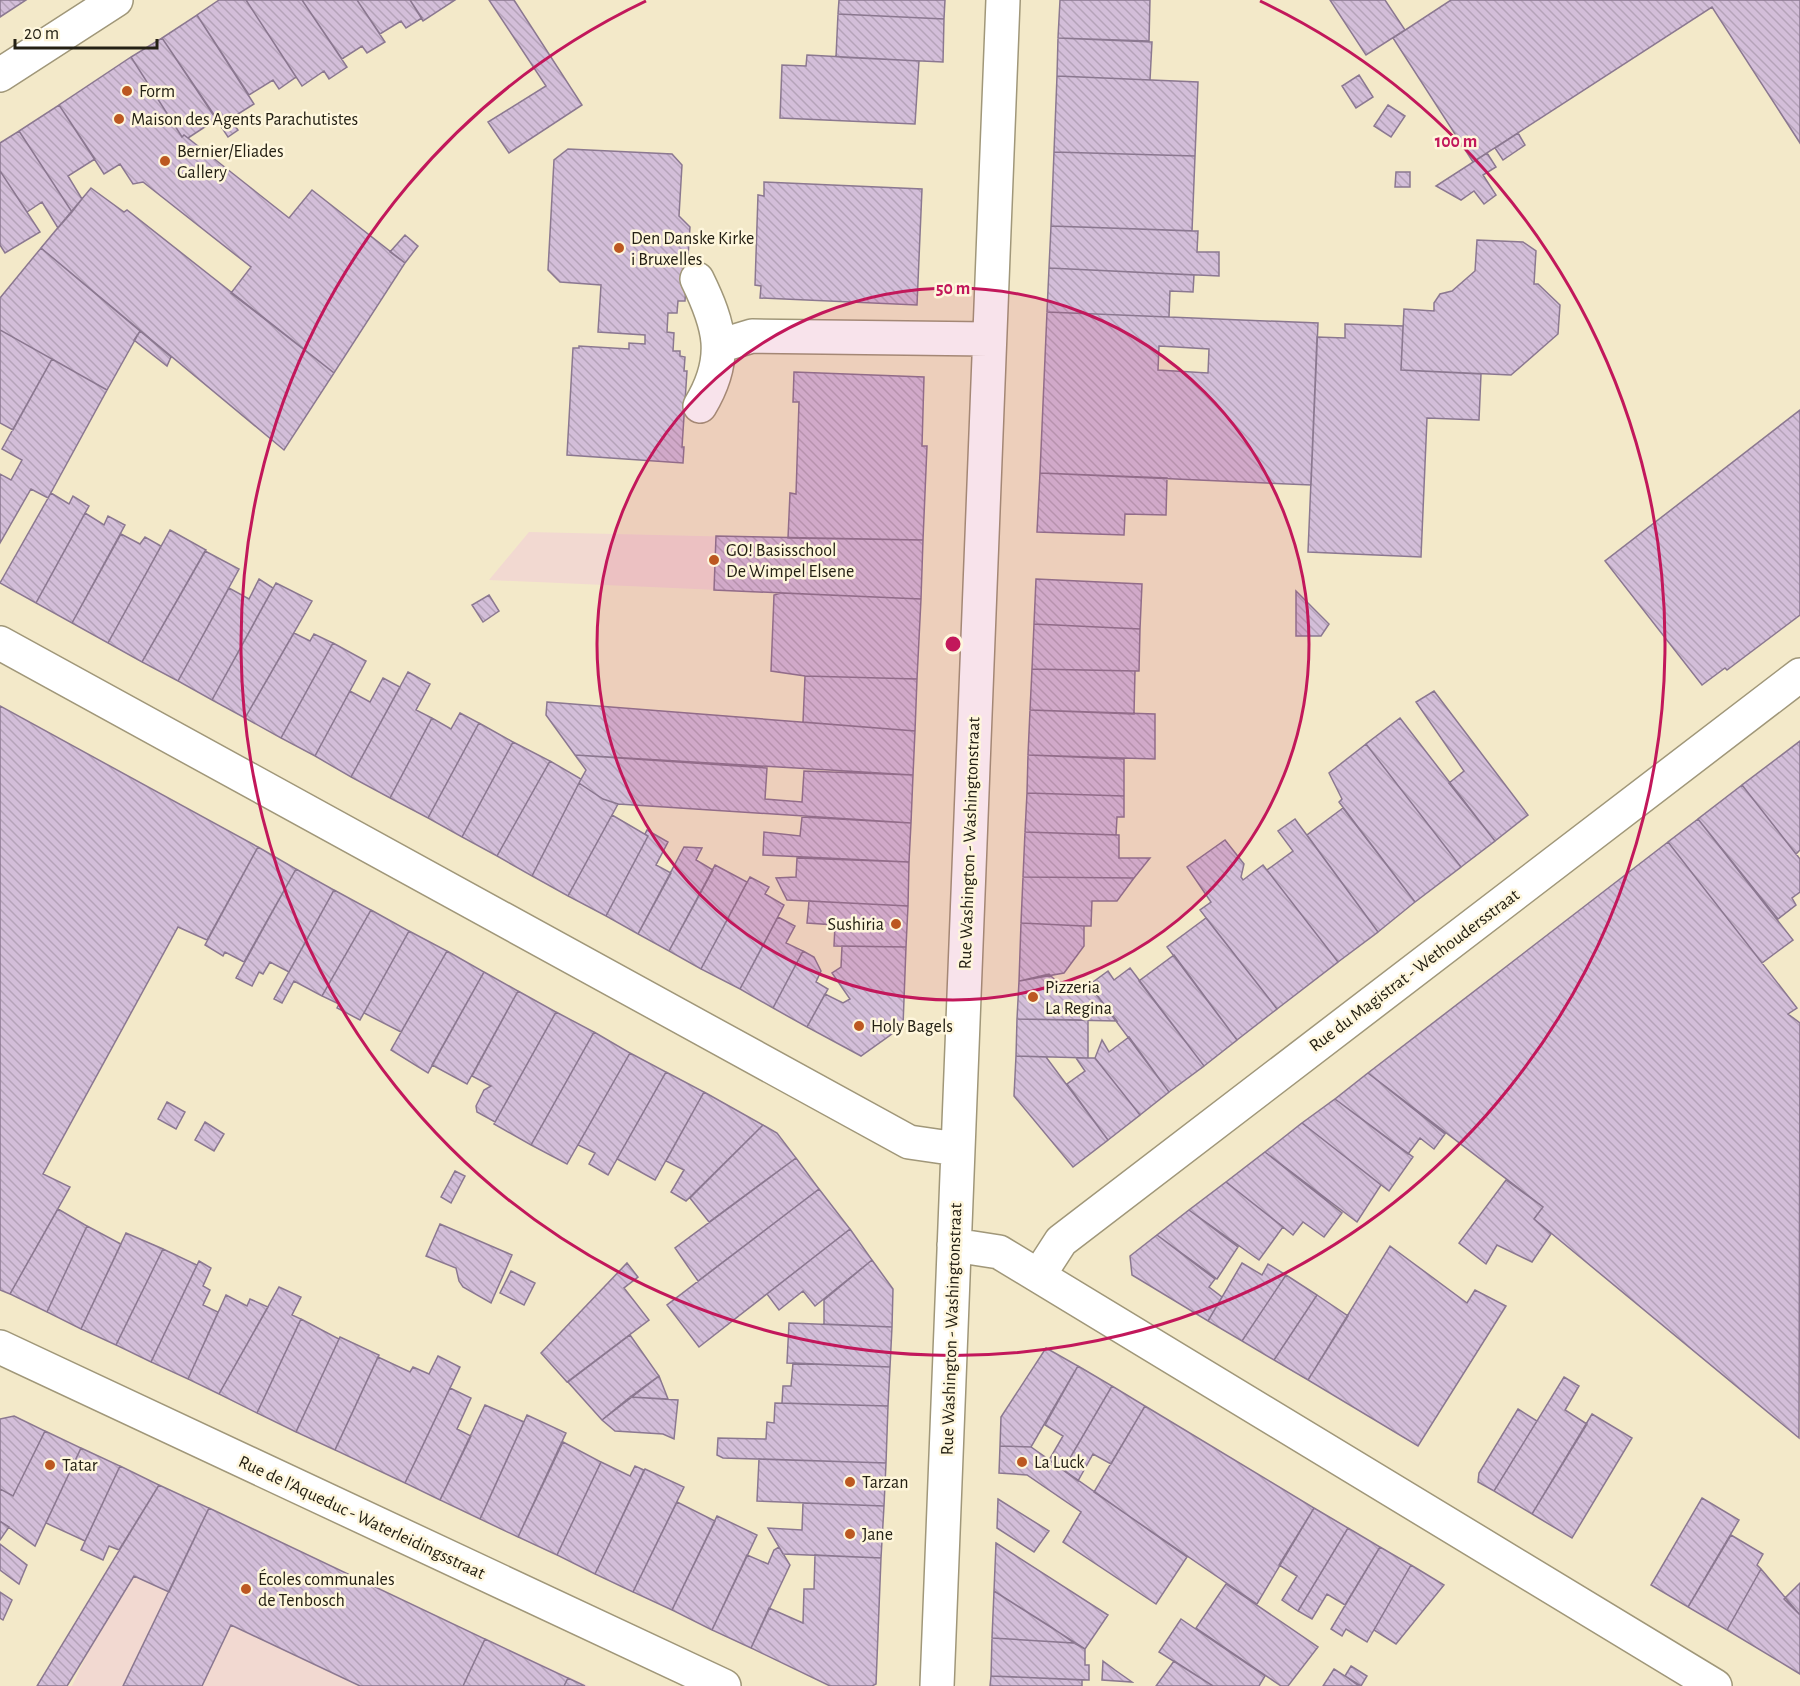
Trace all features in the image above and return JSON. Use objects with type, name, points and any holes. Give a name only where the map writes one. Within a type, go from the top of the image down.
[{"type":"street","points":[[0,75],[116,0]]},
{"type":"street","name":"Rue Washington - Washingtonstraat","points":[[937,1686],[1003,0]]},
{"type":"street","points":[[697,279],[718,329],[719,346],[712,386],[700,406]]},
{"type":"street","points":[[719,346],[752,336],[988,339]]},
{"type":"street","points":[[0,643],[909,1142],[957,1149]]},
{"type":"street","name":"Rue du Magistrat - Wethoudersstraat","points":[[1039,1275],[1061,1240],[1800,675]]},
{"type":"street","points":[[954,1245],[999,1252],[1039,1275],[1714,1686]]},
{"type":"street","name":"Rue de l'Aqueduc - Waterleidingsstraat","points":[[0,1347],[724,1686]]},
{"type":"shaded area","name":"GO! Basisschool De Wimpel Elsene","points":[[529,532],[788,538],[921,599],[489,580]]},
{"type":"shaded area","name":"Écoles communales de Tenbosch","points":[[163,1492],[589,1686],[72,1686]]},
{"type":"building","points":[[0,0],[26,0],[0,17]]},
{"type":"building","points":[[219,0],[246,0],[296,77],[279,89],[273,80],[249,95],[197,15]]},
{"type":"building","points":[[246,0],[302,0],[347,67],[329,79],[324,71],[302,86]]},
{"type":"building","points":[[302,0],[357,0],[385,42],[367,53],[362,46],[342,59]]},
{"type":"building","points":[[357,0],[410,0],[422,18],[406,28],[401,21],[380,34]]},
{"type":"building","points":[[410,0],[455,0],[423,21]]},
{"type":"building","points":[[489,0],[514,0],[582,105],[509,153],[488,122],[546,86]]},
{"type":"building","points":[[839,0],[945,0],[944,19],[838,14]]},
{"type":"building","points":[[1060,0],[1150,0],[1149,41],[1058,38]]},
{"type":"building","points":[[1330,0],[1385,0],[1405,30],[1366,55]]},
{"type":"building","points":[[1451,0],[1800,0],[1800,143],[1712,7],[1473,162],[1393,38]]},
{"type":"building","points":[[838,14],[944,19],[943,62],[836,57]]},
{"type":"building","points":[[197,15],[254,104],[230,119],[238,130],[228,137],[162,38]]},
{"type":"building","points":[[162,38],[217,119],[188,138],[184,135],[182,137],[131,57]]},
{"type":"building","points":[[1058,38],[1152,42],[1150,80],[1057,76]]},
{"type":"building","points":[[807,55],[919,61],[915,124],[780,118],[782,65],[806,66]]},
{"type":"building","points":[[131,57],[182,137],[184,135],[289,218],[312,190],[405,263],[334,373],[231,293],[251,267],[143,182],[133,184],[120,164],[104,174],[59,105]]},
{"type":"building","points":[[1359,75],[1373,97],[1356,108],[1342,86]]},
{"type":"building","points":[[1057,76],[1198,82],[1195,156],[1054,152]]},
{"type":"building","points":[[59,105],[95,159],[68,176],[82,199],[72,212],[19,131]]},
{"type":"building","points":[[1388,105],[1405,116],[1391,137],[1374,126]]},
{"type":"building","points":[[19,131],[72,212],[58,228],[42,202],[27,212],[0,171],[0,143]]},
{"type":"building","points":[[1518,133],[1525,145],[1503,160],[1495,148]]},
{"type":"building","name":"Den Danske Kirke i Bruxelles","points":[[568,149],[672,154],[682,165],[679,216],[690,227],[685,301],[678,301],[677,313],[668,313],[667,332],[674,333],[673,351],[680,351],[680,356],[685,357],[684,371],[687,371],[683,463],[567,455],[573,348],[579,348],[579,346],[629,349],[629,343],[645,344],[645,335],[598,332],[601,285],[560,282],[548,270],[554,160]]},
{"type":"building","points":[[1054,152],[1195,156],[1192,231],[1051,226]]},
{"type":"building","points":[[1487,153],[1496,167],[1483,175],[1496,195],[1484,204],[1474,191],[1461,200],[1436,186]]},
{"type":"building","points":[[0,171],[40,232],[5,253],[0,245]]},
{"type":"building","points":[[1396,172],[1410,172],[1410,187],[1395,187]]},
{"type":"building","points":[[764,182],[922,189],[917,305],[760,298],[761,286],[755,285],[758,195],[764,196]]},
{"type":"building","points":[[91,188],[124,212],[127,210],[334,373],[284,450],[41,248]]},
{"type":"building","points":[[1051,226],[1198,231],[1197,252],[1219,252],[1219,276],[1049,268]]},
{"type":"building","points":[[405,235],[418,246],[405,263],[390,252]]},
{"type":"building","points":[[1477,240],[1523,242],[1536,251],[1534,284],[1538,284],[1560,305],[1558,334],[1511,375],[1401,370],[1404,309],[1434,311],[1434,303],[1440,294],[1452,291],[1475,271]]},
{"type":"building","points":[[41,248],[140,331],[107,390],[0,330],[0,298]]},
{"type":"building","points":[[1049,268],[1194,275],[1193,292],[1170,291],[1169,317],[1047,312]]},
{"type":"building","points":[[1047,312],[1318,323],[1311,485],[1040,473]],"holes":[[[1159,346],[1209,349],[1208,373],[1158,370]]]},
{"type":"building","points":[[1345,324],[1403,326],[1401,370],[1481,374],[1479,420],[1427,418],[1421,557],[1308,552],[1317,337],[1345,338]]},
{"type":"building","points":[[0,330],[52,359],[13,430],[0,423]]},
{"type":"building","points":[[140,331],[171,357],[167,366],[134,340]]},
{"type":"building","points":[[52,359],[107,390],[48,498],[31,489],[0,543],[0,474],[11,480],[22,460],[2,449]]},
{"type":"building","points":[[794,372],[924,377],[922,446],[927,446],[923,540],[788,538],[790,493],[796,494],[799,402],[793,402]]},
{"type":"building","points":[[1800,410],[1800,615],[1727,670],[1725,668],[1702,685],[1605,561]]},
{"type":"building","points":[[1040,473],[1167,478],[1166,515],[1125,514],[1124,535],[1037,532]]},
{"type":"building","points":[[51,493],[69,504],[73,496],[89,506],[36,603],[0,583]]},
{"type":"building","points":[[85,513],[104,525],[108,516],[125,525],[72,623],[36,603]]},
{"type":"building","points":[[170,530],[206,550],[142,662],[108,643]]},
{"type":"building","points":[[121,534],[140,544],[145,537],[161,546],[108,643],[72,623]]},
{"type":"building","points":[[716,536],[923,540],[921,599],[714,590]]},
{"type":"building","points":[[205,551],[239,569],[178,681],[142,662]]},
{"type":"building","points":[[259,579],[273,588],[212,700],[178,681],[229,588],[249,599]]},
{"type":"building","points":[[1036,579],[1142,584],[1140,629],[1034,624]]},
{"type":"building","points":[[276,583],[312,601],[245,718],[212,700]]},
{"type":"building","points":[[1296,591],[1329,624],[1321,636],[1296,636]]},
{"type":"building","points":[[781,593],[921,599],[917,679],[805,676],[771,671],[774,595]]},
{"type":"building","points":[[489,595],[499,611],[483,622],[472,605]]},
{"type":"building","points":[[1034,624],[1140,629],[1139,671],[1032,669]]},
{"type":"building","points":[[294,633],[310,641],[314,634],[333,643],[281,738],[245,718]]},
{"type":"building","points":[[333,643],[366,661],[315,756],[281,738]]},
{"type":"building","points":[[1032,669],[1135,671],[1134,714],[1030,710]]},
{"type":"building","points":[[408,672],[430,684],[416,710],[432,718],[390,798],[351,777]]},
{"type":"building","points":[[805,676],[917,679],[915,731],[803,722]]},
{"type":"building","points":[[383,678],[400,687],[351,777],[315,756],[350,691],[370,702]]},
{"type":"building","points":[[1434,691],[1528,815],[1495,841],[1449,783],[1464,771],[1416,702]]},
{"type":"building","points":[[547,702],[915,731],[913,775],[575,755],[546,715]]},
{"type":"building","points":[[0,706],[258,847],[207,940],[178,927],[43,1174],[70,1187],[10,1294],[0,1290]]},
{"type":"building","points":[[1030,710],[1155,714],[1155,759],[1028,755]]},
{"type":"building","points":[[460,713],[479,723],[428,818],[390,798],[432,718],[451,729]]},
{"type":"building","points":[[1400,718],[1495,841],[1461,867],[1366,744]]},
{"type":"building","points":[[479,723],[513,742],[462,837],[428,818]]},
{"type":"building","points":[[1800,741],[1800,850],[1796,854],[1742,785]]},
{"type":"building","points":[[513,742],[550,761],[497,856],[462,837]]},
{"type":"building","points":[[1366,744],[1461,867],[1415,902],[1339,802],[1342,799],[1329,773]]},
{"type":"building","points":[[575,755],[767,768],[765,799],[802,802],[804,771],[913,775],[911,823],[618,804],[603,799],[579,783],[586,770]]},
{"type":"building","points":[[1028,755],[1124,759],[1124,796],[1027,793]]},
{"type":"building","points":[[550,761],[581,779],[532,876],[497,856]]},
{"type":"building","points":[[579,783],[603,799],[618,804],[568,896],[532,876]]},
{"type":"building","points":[[1742,785],[1800,859],[1800,892],[1792,898],[1796,905],[1778,919],[1698,819]]},
{"type":"building","points":[[1027,793],[1124,796],[1124,817],[1117,817],[1116,835],[1025,832]]},
{"type":"building","points":[[1343,808],[1415,902],[1378,932],[1307,835]]},
{"type":"building","points":[[612,815],[648,836],[606,916],[568,896]]},
{"type":"building","points":[[802,817],[911,823],[909,862],[763,855],[764,832],[800,836]]},
{"type":"building","points":[[1295,819],[1378,932],[1338,962],[1267,870],[1293,851],[1278,831]]},
{"type":"building","points":[[1698,819],[1793,940],[1762,963],[1668,842]]},
{"type":"building","points":[[647,830],[668,842],[656,865],[671,873],[638,934],[606,916],[648,836],[645,834]]},
{"type":"building","points":[[1025,832],[1119,835],[1119,858],[1150,858],[1134,878],[1023,877]]},
{"type":"building","points":[[1225,840],[1244,864],[1241,877],[1243,880],[1263,865],[1338,962],[1277,1009],[1200,910],[1211,902],[1187,867]]},
{"type":"building","points":[[1668,842],[1797,1008],[1788,1014],[1800,1023],[1799,1438],[1534,1219],[1543,1207],[1368,1073]]},
{"type":"building","points":[[258,847],[296,869],[244,962],[225,952],[223,956],[205,945]]},
{"type":"building","points":[[684,847],[702,848],[696,860],[713,870],[669,951],[638,934]]},
{"type":"building","points":[[797,858],[909,862],[908,906],[787,900],[776,878],[796,877]]},
{"type":"building","points":[[715,865],[747,882],[701,969],[669,951]]},
{"type":"building","points":[[296,869],[334,890],[289,972],[270,962],[263,974],[259,972],[252,986],[236,978]]},
{"type":"building","points":[[750,877],[769,887],[765,894],[784,905],[740,989],[701,969]]},
{"type":"building","points":[[1023,877],[1134,878],[1117,901],[1092,901],[1091,926],[1084,926],[1021,923]]},
{"type":"building","points":[[334,890],[371,910],[322,996],[294,981],[282,1003],[274,999]]},
{"type":"building","points":[[809,901],[908,906],[906,947],[834,946],[835,925],[807,923]]},
{"type":"building","points":[[371,910],[409,931],[360,1020],[337,1008],[339,1004],[322,996]]},
{"type":"building","points":[[778,917],[795,926],[786,943],[803,951],[773,1008],[740,989]]},
{"type":"building","points":[[1206,918],[1277,1009],[1237,1040],[1167,947]]},
{"type":"building","points":[[1021,923],[1084,926],[1084,946],[1064,973],[1019,981]]},
{"type":"building","points":[[409,931],[447,951],[401,1032],[364,1013]]},
{"type":"building","points":[[842,946],[906,947],[903,1026],[861,1056],[807,1027],[825,994],[843,1003],[850,999],[832,973],[841,967]]},
{"type":"building","points":[[447,951],[484,972],[428,1073],[391,1050]]},
{"type":"building","points":[[803,951],[814,957],[821,971],[816,982],[828,989],[807,1027],[773,1008]]},
{"type":"building","points":[[1174,955],[1237,1040],[1204,1066],[1139,981]]},
{"type":"building","points":[[1130,968],[1204,1066],[1169,1092],[1089,985],[1108,971],[1114,980]]},
{"type":"building","points":[[484,972],[518,991],[467,1084],[432,1065]]},
{"type":"building","points":[[1049,974],[1057,982],[1068,982],[1068,988],[1090,986],[1117,1021],[1017,1019],[1019,981]]},
{"type":"building","points":[[518,991],[556,1012],[495,1122],[477,1112],[476,1106],[484,1090],[491,1086],[472,1076]]},
{"type":"building","points":[[556,1012],[594,1032],[531,1145],[494,1124]]},
{"type":"building","points":[[1017,1019],[1088,1020],[1088,1058],[1016,1056]]},
{"type":"building","points":[[594,1032],[630,1053],[567,1164],[531,1145]]},
{"type":"building","points":[[1129,1037],[1169,1092],[1140,1115],[1095,1058],[1102,1040],[1109,1052]]},
{"type":"building","points":[[630,1053],[666,1072],[608,1175],[589,1164],[595,1153],[578,1145]]},
{"type":"building","points":[[1016,1056],[1046,1057],[1108,1140],[1073,1167],[1014,1096]]},
{"type":"building","points":[[1076,1058],[1095,1058],[1140,1115],[1108,1140],[1067,1084],[1085,1071]]},
{"type":"building","points":[[666,1072],[704,1092],[655,1180],[617,1159]]},
{"type":"building","points":[[1368,1073],[1445,1134],[1434,1149],[1420,1138],[1408,1154],[1335,1099]]},
{"type":"building","points":[[704,1092],[763,1125],[686,1201],[671,1192],[684,1170],[666,1161]]},
{"type":"building","points":[[1335,1099],[1413,1157],[1389,1191],[1302,1123]]},
{"type":"building","points":[[167,1102],[185,1112],[176,1129],[158,1119]]},
{"type":"building","points":[[205,1122],[224,1134],[214,1151],[195,1140]]},
{"type":"building","points":[[1302,1123],[1381,1185],[1357,1222],[1265,1152]]},
{"type":"building","points":[[763,1125],[777,1133],[796,1158],[709,1222],[690,1198]]},
{"type":"building","points":[[1265,1152],[1342,1213],[1324,1237],[1303,1222],[1293,1235],[1226,1182]]},
{"type":"building","points":[[796,1158],[819,1189],[698,1281],[675,1248]]},
{"type":"building","points":[[455,1171],[465,1176],[451,1203],[441,1197]]},
{"type":"building","points":[[1506,1180],[1543,1207],[1534,1219],[1551,1234],[1532,1262],[1497,1245],[1486,1264],[1459,1243]]},
{"type":"building","points":[[1226,1182],[1283,1227],[1259,1260],[1189,1210]]},
{"type":"building","points":[[819,1189],[850,1229],[699,1347],[667,1305]]},
{"type":"building","points":[[58,1209],[87,1226],[47,1312],[10,1294]]},
{"type":"building","points":[[1189,1210],[1238,1247],[1217,1279],[1157,1235]]},
{"type":"building","points":[[440,1224],[512,1255],[491,1303],[463,1287],[456,1268],[426,1256]]},
{"type":"building","points":[[87,1226],[121,1244],[81,1329],[47,1312]]},
{"type":"building","points":[[850,1229],[872,1260],[815,1306],[803,1291],[779,1310],[767,1294]]},
{"type":"building","points":[[126,1233],[163,1249],[116,1345],[81,1329]]},
{"type":"building","points":[[1157,1235],[1215,1279],[1209,1287],[1222,1297],[1208,1321],[1132,1275],[1130,1256]]},
{"type":"building","points":[[1390,1246],[1467,1303],[1475,1290],[1506,1306],[1418,1446],[1308,1380]]},
{"type":"building","points":[[163,1249],[197,1265],[151,1362],[116,1345]]},
{"type":"building","points":[[872,1260],[893,1289],[892,1327],[824,1324],[824,1300]]},
{"type":"building","points":[[199,1261],[211,1268],[203,1286],[210,1290],[203,1305],[218,1312],[188,1379],[151,1362]]},
{"type":"building","points":[[627,1263],[638,1277],[624,1288],[649,1320],[567,1382],[541,1353]]},
{"type":"building","points":[[1242,1263],[1262,1275],[1268,1264],[1286,1275],[1242,1341],[1208,1321]]},
{"type":"building","points":[[511,1271],[535,1283],[524,1305],[500,1293]]},
{"type":"building","points":[[1286,1275],[1317,1295],[1274,1360],[1242,1341]]},
{"type":"building","points":[[279,1287],[301,1297],[292,1315],[301,1319],[257,1413],[219,1394]]},
{"type":"building","points":[[226,1295],[247,1306],[250,1299],[268,1307],[219,1394],[188,1379]]},
{"type":"building","points":[[1317,1295],[1348,1316],[1308,1380],[1274,1360]]},
{"type":"building","points":[[301,1319],[339,1339],[296,1432],[257,1413]]},
{"type":"building","points":[[789,1323],[892,1327],[890,1367],[787,1363]]},
{"type":"building","points":[[630,1335],[659,1376],[602,1420],[568,1382]]},
{"type":"building","points":[[340,1337],[379,1355],[335,1450],[296,1432]]},
{"type":"building","points":[[1046,1348],[1078,1366],[1031,1447],[1000,1446],[1001,1417]]},
{"type":"building","points":[[438,1356],[460,1367],[405,1483],[335,1450],[378,1357],[410,1372],[413,1367],[429,1374]]},
{"type":"building","points":[[793,1363],[890,1367],[888,1406],[782,1403],[783,1386],[791,1386]]},
{"type":"building","points":[[1078,1366],[1112,1386],[1063,1470],[1049,1460],[1063,1436],[1045,1425]]},
{"type":"building","points":[[659,1376],[668,1399],[630,1397]]},
{"type":"building","points":[[1564,1377],[1579,1386],[1565,1410],[1587,1424],[1532,1514],[1494,1491]]},
{"type":"building","points":[[1112,1386],[1145,1406],[1111,1464],[1093,1454],[1078,1481],[1063,1470]]},
{"type":"building","points":[[450,1388],[471,1398],[457,1429],[471,1436],[440,1500],[405,1483]]},
{"type":"building","points":[[630,1397],[678,1400],[674,1439],[663,1434],[615,1431],[602,1420]]},
{"type":"building","points":[[775,1403],[888,1406],[886,1463],[723,1458],[717,1455],[718,1438],[766,1439],[767,1422],[774,1423]]},
{"type":"building","points":[[485,1405],[524,1422],[480,1519],[440,1500]]},
{"type":"building","points":[[1145,1406],[1314,1508],[1257,1604],[1094,1492]]},
{"type":"building","points":[[1518,1409],[1537,1421],[1494,1491],[1478,1482],[1479,1473]]},
{"type":"building","points":[[1592,1414],[1632,1438],[1572,1538],[1532,1514]]},
{"type":"building","points":[[527,1415],[566,1433],[518,1537],[480,1519]]},
{"type":"building","points":[[14,1416],[45,1431],[13,1496],[0,1489],[0,1419]]},
{"type":"building","points":[[45,1431],[81,1448],[35,1546],[0,1521],[0,1489],[13,1496]]},
{"type":"building","points":[[563,1442],[601,1462],[557,1555],[518,1537]]},
{"type":"building","points":[[1000,1446],[1031,1447],[1187,1557],[1156,1604],[1063,1542],[1081,1512],[1027,1475],[999,1473]]},
{"type":"building","points":[[81,1448],[120,1466],[85,1541],[46,1523]]},
{"type":"building","points":[[759,1459],[886,1463],[884,1506],[757,1501]]},
{"type":"building","points":[[601,1462],[630,1476],[635,1466],[644,1470],[595,1574],[557,1555]]},
{"type":"building","points":[[120,1466],[159,1485],[119,1550],[109,1546],[103,1560],[81,1550]]},
{"type":"building","points":[[645,1469],[684,1487],[633,1592],[595,1574]]},
{"type":"building","points":[[159,1485],[209,1508],[169,1592],[134,1576],[67,1686],[37,1686]]},
{"type":"building","points":[[1702,1498],[1739,1520],[1688,1607],[1651,1585]]},
{"type":"building","points":[[998,1499],[1049,1531],[1034,1552],[997,1528]]},
{"type":"building","points":[[677,1502],[715,1521],[672,1610],[633,1592]]},
{"type":"building","points":[[803,1503],[884,1506],[881,1558],[783,1554],[768,1528],[802,1530]]},
{"type":"building","name":"Écoles communales de Tenbosch","points":[[209,1508],[485,1639],[463,1686],[360,1686],[231,1625],[202,1686],[123,1686]]},
{"type":"building","points":[[1314,1508],[1348,1528],[1298,1611],[1282,1600],[1297,1576],[1279,1565]]},
{"type":"building","points":[[717,1516],[757,1535],[712,1630],[672,1610]]},
{"type":"building","points":[[0,1521],[9,1527],[0,1540]]},
{"type":"building","points":[[1348,1528],[1380,1547],[1345,1605],[1327,1594],[1312,1619],[1298,1611]]},
{"type":"building","points":[[1731,1535],[1763,1554],[1757,1565],[1761,1569],[1727,1630],[1688,1607]]},
{"type":"building","points":[[996,1543],[1108,1615],[1085,1649],[994,1591]]},
{"type":"building","points":[[0,1544],[27,1565],[19,1584],[0,1570]]},
{"type":"building","points":[[779,1547],[790,1565],[751,1648],[712,1630],[747,1555],[768,1564],[774,1550]]},
{"type":"building","points":[[1380,1547],[1411,1565],[1367,1642],[1346,1629],[1342,1636],[1331,1629]]},
{"type":"building","points":[[815,1555],[881,1558],[876,1684],[872,1686],[830,1686],[751,1648],[769,1608],[803,1623],[804,1589],[814,1589]]},
{"type":"building","points":[[1411,1565],[1444,1585],[1396,1644],[1374,1630]]},
{"type":"building","points":[[1761,1569],[1800,1615],[1800,1674],[1727,1630]]},
{"type":"building","points":[[1800,1583],[1800,1615],[1784,1599]]},
{"type":"building","points":[[1226,1584],[1318,1647],[1288,1686],[1281,1686],[1196,1628]]},
{"type":"building","points":[[994,1591],[1051,1627],[1074,1643],[992,1638]]},
{"type":"building","points":[[0,1592],[12,1600],[3,1620],[0,1618]]},
{"type":"building","points":[[1181,1619],[1265,1676],[1259,1686],[1213,1686],[1159,1652]]},
{"type":"building","points":[[992,1638],[1074,1643],[1085,1649],[1085,1665],[1089,1665],[1089,1680],[991,1676]]},
{"type":"building","points":[[485,1639],[568,1678],[564,1686],[463,1686]]},
{"type":"building","points":[[1103,1661],[1115,1670],[1132,1682],[1102,1680]]},
{"type":"building","points":[[1174,1661],[1213,1686],[1156,1686]]},
{"type":"building","points":[[1351,1666],[1367,1676],[1361,1686],[1345,1676]]},
{"type":"building","points":[[1334,1669],[1345,1676],[1359,1686],[1323,1686]]},
{"type":"building","points":[[991,1676],[1082,1680],[1082,1686],[990,1686]]},
{"type":"building","points":[[568,1678],[585,1686],[564,1686]]},
{"type":"place","name":"Form","points":[[127,91]]},
{"type":"place","name":"Maison des Agents Parachutistes","points":[[119,119]]},
{"type":"place","name":"Bernier/Eliades Gallery","points":[[165,161]]},
{"type":"place","name":"Den Danske Kirke i Bruxelles","points":[[619,248]]},
{"type":"place","name":"GO! Basisschool De Wimpel Elsene","points":[[714,560]]},
{"type":"place","name":"Sushiria","points":[[896,924]]},
{"type":"place","name":"Pizzeria La Regina","points":[[1033,997]]},
{"type":"place","name":"Holy Bagels","points":[[859,1026]]},
{"type":"place","name":"La Luck","points":[[1022,1462]]},
{"type":"place","name":"Tatar","points":[[50,1465]]},
{"type":"place","name":"Tarzan","points":[[850,1482]]},
{"type":"place","name":"Jane","points":[[850,1534]]},
{"type":"place","name":"Écoles communales de Tenbosch","points":[[246,1589]]}]
